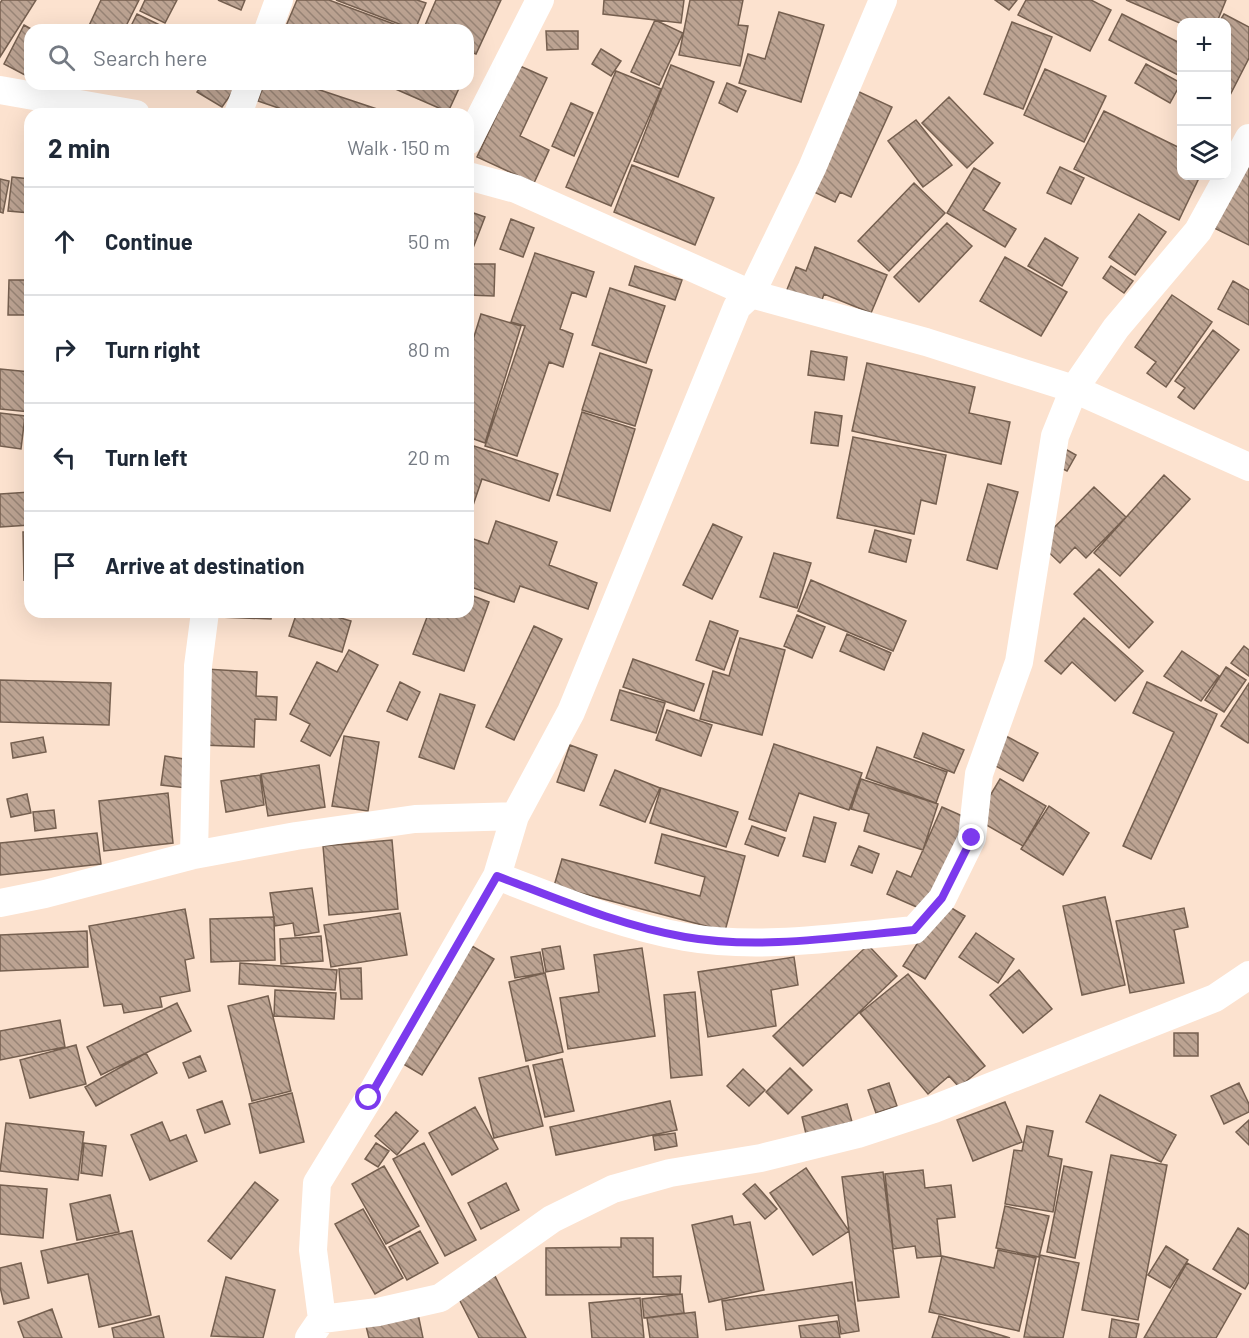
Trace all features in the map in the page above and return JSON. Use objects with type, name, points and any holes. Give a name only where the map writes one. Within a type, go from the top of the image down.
[{"type":"street","points":[[270,24],[279,0]]},
{"type":"street","points":[[474,129],[540,0]]},
{"type":"street","points":[[883,0],[812,168],[752,294],[737,307],[571,712],[514,816],[497,876],[369,1098],[317,1183],[313,1250],[315,1329],[440,1298],[552,1219],[613,1189],[670,1173],[761,1158],[858,1134],[934,1109],[1215,998],[1249,975]]},
{"type":"street","points":[[0,90],[102,108]]},
{"type":"street","points":[[240,108],[247,90]]},
{"type":"street","points":[[497,876],[604,916],[685,937],[737,942],[820,939],[914,930],[942,898],[972,838],[979,774],[1019,662],[1055,436],[1074,389],[1116,328],[1198,231],[1249,138]]},
{"type":"street","points":[[474,178],[516,189],[752,294],[926,342],[1074,389],[1249,467]]},
{"type":"street","points":[[194,855],[198,666],[204,618]]},
{"type":"street","points":[[0,903],[45,894],[194,855],[296,836],[415,819],[514,816]]},
{"type":"building","points":[[2,0],[36,0],[0,57],[0,3]]},
{"type":"building","points":[[101,0],[139,0],[127,24],[90,24]]},
{"type":"building","points":[[145,0],[177,0],[165,23],[140,11]]},
{"type":"building","points":[[218,0],[245,0],[241,10]]},
{"type":"building","points":[[297,0],[329,0],[394,24],[287,24]]},
{"type":"building","points":[[336,0],[417,0],[426,3],[417,24],[399,24]]},
{"type":"building","points":[[436,0],[501,0],[476,54],[474,53],[474,24],[426,24]]},
{"type":"building","points":[[604,0],[684,0],[681,23],[603,14]]},
{"type":"building","points":[[690,0],[743,0],[738,25],[748,26],[740,66],[679,55]]},
{"type":"building","points":[[995,0],[1017,0],[1009,10]]},
{"type":"building","points":[[1026,0],[1091,0],[1111,10],[1090,51],[1018,15]]},
{"type":"building","points":[[1126,0],[1226,0],[1219,18],[1177,18],[1177,22]]},
{"type":"building","points":[[779,12],[824,25],[801,102],[739,83],[748,54],[765,59]]},
{"type":"building","points":[[137,14],[158,24],[132,24]]},
{"type":"building","points":[[1122,14],[1177,42],[1177,74],[1109,40]]},
{"type":"building","points":[[1224,14],[1249,27],[1249,58],[1231,93],[1231,18],[1222,18]]},
{"type":"building","points":[[655,20],[683,33],[659,85],[631,72]]},
{"type":"building","points":[[1012,22],[1052,37],[1023,109],[984,94]]},
{"type":"building","points":[[24,25],[24,74],[4,64]]},
{"type":"building","points":[[546,31],[578,31],[578,49],[547,50]]},
{"type":"building","points":[[601,49],[621,61],[611,76],[592,64]]},
{"type":"building","points":[[1146,64],[1177,81],[1177,90],[1170,103],[1135,83]]},
{"type":"building","points":[[671,65],[714,82],[678,177],[634,161]]},
{"type":"building","points":[[520,66],[547,78],[520,136],[549,150],[534,183],[477,157]]},
{"type":"building","points":[[1045,69],[1106,96],[1084,142],[1024,115]]},
{"type":"building","points":[[616,71],[661,89],[611,206],[566,187]]},
{"type":"building","points":[[727,83],[746,91],[737,112],[719,103]]},
{"type":"building","points":[[198,90],[234,90],[222,107],[197,92]]},
{"type":"building","points":[[262,90],[320,90],[374,108],[278,108],[258,101]]},
{"type":"building","points":[[398,90],[458,90],[450,108],[439,108]]},
{"type":"building","points":[[857,91],[892,107],[851,197],[840,192],[835,202],[812,191]]},
{"type":"building","points":[[949,97],[993,143],[967,168],[922,123]]},
{"type":"building","points":[[571,103],[593,113],[574,156],[552,146]]},
{"type":"building","points":[[1104,111],[1177,147],[1177,180],[1198,180],[1179,220],[1074,169]]},
{"type":"building","points":[[916,120],[952,165],[923,187],[888,141]]},
{"type":"building","points":[[1249,164],[1249,245],[1212,227]]},
{"type":"building","points":[[632,165],[714,198],[695,245],[614,212]]},
{"type":"building","points":[[1060,167],[1084,178],[1071,204],[1047,193]]},
{"type":"building","points":[[974,168],[1000,183],[983,210],[1016,229],[1005,247],[947,213]]},
{"type":"building","points":[[12,177],[24,178],[24,212],[8,211]]},
{"type":"building","points":[[0,179],[9,181],[3,213],[0,212]]},
{"type":"building","points":[[914,183],[945,213],[889,271],[858,241]]},
{"type":"building","points":[[474,213],[485,217],[474,245]]},
{"type":"building","points":[[1139,214],[1166,232],[1135,275],[1109,257]]},
{"type":"building","points":[[511,219],[534,228],[523,257],[500,249]]},
{"type":"building","points":[[947,223],[972,246],[919,302],[894,277]]},
{"type":"building","points":[[1045,238],[1078,258],[1062,286],[1028,266]]},
{"type":"building","points":[[815,247],[887,275],[871,313],[824,294],[820,306],[786,292],[796,267],[806,271]]},
{"type":"building","points":[[535,253],[594,272],[586,297],[572,292],[560,329],[573,334],[563,367],[549,362],[517,456],[485,446],[525,326],[511,322]]},
{"type":"building","points":[[1005,257],[1067,292],[1041,336],[980,301]]},
{"type":"building","points":[[474,264],[495,264],[494,296],[474,295]]},
{"type":"building","points":[[635,266],[682,280],[675,300],[629,285]]},
{"type":"building","points":[[1111,266],[1133,281],[1124,293],[1103,278]]},
{"type":"building","points":[[9,280],[24,280],[24,315],[8,315]]},
{"type":"building","points":[[1233,281],[1249,290],[1249,325],[1218,309]]},
{"type":"building","points":[[610,288],[665,306],[646,363],[592,345]]},
{"type":"building","points":[[1172,295],[1212,322],[1166,387],[1147,373],[1156,362],[1135,347]]},
{"type":"building","points":[[481,314],[521,326],[485,443],[474,439],[474,337]]},
{"type":"building","points":[[1213,330],[1239,350],[1194,409],[1178,397],[1185,388],[1175,381]]},
{"type":"building","points":[[811,351],[847,357],[844,380],[808,375]]},
{"type":"building","points":[[600,353],[652,370],[635,426],[582,410]]},
{"type":"building","points":[[867,363],[975,387],[969,413],[1010,422],[1001,464],[852,431]]},
{"type":"building","points":[[0,369],[24,371],[24,411],[0,409]]},
{"type":"building","points":[[582,412],[635,429],[610,511],[557,495]]},
{"type":"building","points":[[815,412],[842,416],[838,446],[811,443]]},
{"type":"building","points":[[0,413],[24,416],[21,449],[0,446]]},
{"type":"building","points":[[853,437],[946,455],[936,504],[921,500],[914,534],[837,518]]},
{"type":"building","points":[[474,446],[558,474],[549,501],[482,479],[474,502]]},
{"type":"building","points":[[1060,446],[1076,455],[1067,471],[1051,463]]},
{"type":"building","points":[[1164,475],[1190,499],[1120,576],[1094,553]]},
{"type":"building","points":[[988,484],[1018,492],[997,569],[967,560]]},
{"type":"building","points":[[1094,487],[1126,517],[1086,558],[1075,547],[1060,563],[1039,543]]},
{"type":"building","points":[[24,492],[24,525],[0,527],[0,494]]},
{"type":"building","points":[[496,521],[557,542],[549,565],[597,583],[588,609],[520,586],[514,602],[474,588],[474,539],[488,544]]},
{"type":"building","points":[[713,524],[742,537],[712,599],[683,585]]},
{"type":"building","points":[[875,530],[911,540],[906,562],[869,552]]},
{"type":"building","points":[[23,532],[24,532],[24,580]]},
{"type":"building","points":[[774,553],[811,563],[797,608],[760,597]]},
{"type":"building","points":[[1099,569],[1153,622],[1129,648],[1074,594]]},
{"type":"building","points":[[811,580],[906,621],[893,651],[798,611]]},
{"type":"building","points":[[474,596],[489,602],[464,671],[413,654],[427,618],[474,618]]},
{"type":"building","points":[[797,615],[825,627],[812,658],[784,646]]},
{"type":"building","points":[[295,618],[341,618],[351,621],[342,652],[289,636]]},
{"type":"building","points":[[1084,618],[1143,671],[1115,701],[1072,662],[1061,674],[1045,661]]},
{"type":"building","points":[[710,621],[738,631],[724,670],[696,660]]},
{"type":"building","points":[[534,626],[562,639],[514,740],[486,727]]},
{"type":"building","points":[[847,634],[891,653],[884,670],[840,651]]},
{"type":"building","points":[[740,638],[785,650],[762,735],[700,719],[713,671],[729,676]]},
{"type":"building","points":[[1244,646],[1249,650],[1249,676],[1231,663]]},
{"type":"building","points":[[349,650],[378,665],[330,756],[301,741],[310,724],[290,714],[317,662],[337,672]]},
{"type":"building","points":[[1182,651],[1219,676],[1201,701],[1164,676]]},
{"type":"building","points":[[633,659],[704,684],[694,711],[623,687]]},
{"type":"building","points":[[1226,667],[1246,680],[1224,712],[1205,700]]},
{"type":"building","points":[[205,669],[257,672],[256,696],[277,697],[276,720],[255,719],[254,747],[201,745]]},
{"type":"building","points":[[0,680],[111,683],[109,725],[0,722]]},
{"type":"building","points":[[400,682],[420,692],[407,720],[387,711]]},
{"type":"building","points":[[1147,682],[1217,714],[1151,859],[1123,846],[1174,732],[1133,713]]},
{"type":"building","points":[[1249,683],[1249,742],[1248,743],[1221,726]]},
{"type":"building","points":[[620,690],[665,703],[656,733],[611,720]]},
{"type":"building","points":[[440,694],[475,705],[454,769],[419,757]]},
{"type":"building","points":[[667,710],[712,725],[701,756],[656,740]]},
{"type":"building","points":[[923,733],[964,750],[954,773],[914,757]]},
{"type":"building","points":[[344,736],[379,742],[368,811],[332,806]]},
{"type":"building","points":[[1006,736],[1038,753],[1023,781],[992,764]]},
{"type":"building","points":[[43,737],[46,752],[13,758],[11,743]]},
{"type":"building","points":[[774,744],[862,773],[849,810],[799,793],[786,831],[749,819]]},
{"type":"building","points":[[570,745],[597,755],[584,791],[557,782]]},
{"type":"building","points":[[877,747],[947,772],[936,803],[866,778]]},
{"type":"building","points":[[165,756],[190,760],[187,788],[161,785]]},
{"type":"building","points":[[319,765],[325,807],[268,816],[261,774]]},
{"type":"building","points":[[615,770],[660,788],[645,822],[600,805]]},
{"type":"building","points":[[260,775],[264,805],[226,812],[221,781]]},
{"type":"building","points":[[861,779],[938,804],[923,850],[864,831],[869,814],[851,809]]},
{"type":"building","points":[[1000,779],[1046,806],[1023,846],[976,819]]},
{"type":"building","points":[[661,788],[738,812],[726,847],[650,823]]},
{"type":"building","points":[[168,793],[173,843],[104,851],[99,801]]},
{"type":"building","points":[[27,794],[31,813],[11,817],[7,799]]},
{"type":"building","points":[[1049,806],[1089,833],[1063,875],[1021,849]]},
{"type":"building","points":[[942,807],[969,819],[928,912],[887,894],[897,871],[911,877]]},
{"type":"building","points":[[54,810],[56,828],[35,831],[33,812]]},
{"type":"building","points":[[814,817],[836,823],[825,862],[803,856]]},
{"type":"building","points":[[752,826],[785,838],[778,856],[745,844]]},
{"type":"building","points":[[97,833],[101,864],[0,875],[0,843]]},
{"type":"building","points":[[662,834],[745,856],[725,931],[554,886],[562,859],[700,896],[705,877],[655,863]]},
{"type":"building","points":[[392,840],[398,909],[329,915],[323,846]]},
{"type":"building","points":[[859,846],[879,854],[872,873],[851,865]]},
{"type":"building","points":[[312,888],[319,932],[295,936],[293,923],[275,926],[270,893]]},
{"type":"building","points":[[1105,897],[1125,985],[1082,995],[1063,906]]},
{"type":"building","points":[[943,903],[965,916],[925,979],[903,966]]},
{"type":"building","points":[[1184,908],[1188,927],[1174,930],[1184,983],[1130,993],[1116,921]]},
{"type":"building","points":[[185,909],[194,958],[185,960],[190,991],[160,997],[162,1007],[124,1013],[122,1004],[104,1006],[89,926]]},
{"type":"building","points":[[400,913],[407,955],[331,967],[324,925]]},
{"type":"building","points":[[274,917],[275,960],[211,962],[210,919]]},
{"type":"building","points":[[87,931],[88,967],[0,971],[0,935]]},
{"type":"building","points":[[976,933],[1014,959],[998,983],[959,957]]},
{"type":"building","points":[[321,936],[323,961],[281,964],[280,939]]},
{"type":"building","points":[[868,945],[897,976],[803,1066],[773,1036]]},
{"type":"building","points":[[472,946],[494,959],[422,1075],[400,1062]]},
{"type":"building","points":[[560,946],[564,969],[546,972],[542,949]]},
{"type":"building","points":[[642,948],[655,1036],[568,1049],[560,998],[599,992],[594,955]]},
{"type":"building","points":[[540,952],[544,973],[515,978],[511,957]]},
{"type":"building","points":[[794,957],[798,985],[771,990],[776,1026],[708,1037],[698,972]]},
{"type":"building","points":[[240,963],[337,970],[335,990],[239,984]]},
{"type":"building","points":[[361,968],[362,999],[341,999],[339,969]]},
{"type":"building","points":[[1019,970],[1052,1009],[1023,1033],[990,995]]},
{"type":"building","points":[[545,973],[563,1052],[526,1061],[509,982]]},
{"type":"building","points":[[908,974],[985,1066],[959,1087],[949,1076],[928,1094],[860,1013]]},
{"type":"building","points":[[275,990],[336,993],[334,1019],[274,1016]]},
{"type":"building","points":[[695,992],[702,1075],[671,1078],[664,995]]},
{"type":"building","points":[[268,996],[291,1091],[252,1101],[228,1006]]},
{"type":"building","points":[[177,1003],[191,1031],[101,1075],[87,1047]]},
{"type":"building","points":[[60,1020],[65,1047],[0,1060],[0,1031]]},
{"type":"building","points":[[1174,1033],[1198,1033],[1198,1056],[1174,1056]]},
{"type":"building","points":[[76,1045],[86,1084],[30,1098],[20,1060]]},
{"type":"building","points":[[146,1053],[157,1073],[96,1106],[85,1087]]},
{"type":"building","points":[[200,1056],[206,1071],[189,1078],[183,1063]]},
{"type":"building","points":[[562,1059],[574,1111],[545,1117],[533,1065]]},
{"type":"building","points":[[528,1066],[543,1126],[494,1138],[479,1078]]},
{"type":"building","points":[[790,1068],[812,1090],[788,1114],[766,1092]]},
{"type":"building","points":[[743,1069],[765,1090],[749,1106],[727,1086]]},
{"type":"building","points":[[889,1083],[897,1106],[876,1113],[868,1090]]},
{"type":"building","points":[[1239,1083],[1249,1104],[1249,1112],[1224,1124],[1211,1096]]},
{"type":"building","points":[[292,1093],[304,1142],[260,1153],[249,1104]]},
{"type":"building","points":[[1100,1095],[1176,1135],[1161,1162],[1086,1122]]},
{"type":"building","points":[[222,1101],[230,1124],[205,1133],[197,1110]]},
{"type":"building","points":[[670,1101],[677,1130],[556,1155],[550,1127]]},
{"type":"building","points":[[1005,1102],[1022,1142],[973,1161],[957,1120]]},
{"type":"building","points":[[847,1104],[852,1122],[806,1134],[802,1117]]},
{"type":"building","points":[[475,1107],[498,1149],[452,1175],[429,1133]]},
{"type":"building","points":[[396,1112],[418,1131],[397,1155],[375,1136]]},
{"type":"building","points":[[1249,1120],[1249,1145],[1236,1132]]},
{"type":"building","points":[[162,1122],[170,1141],[186,1135],[197,1161],[150,1180],[131,1135]]},
{"type":"building","points":[[6,1123],[84,1132],[78,1180],[0,1171]]},
{"type":"building","points":[[1027,1126],[1053,1131],[1048,1156],[1062,1159],[1053,1212],[1005,1204],[1014,1150],[1022,1151]]},
{"type":"building","points":[[675,1133],[677,1146],[655,1150],[653,1136]]},
{"type":"building","points":[[84,1143],[106,1146],[102,1176],[81,1173]]},
{"type":"building","points":[[376,1143],[389,1151],[378,1167],[365,1159]]},
{"type":"building","points":[[424,1143],[476,1240],[445,1256],[393,1159]]},
{"type":"building","points":[[1111,1155],[1167,1165],[1138,1320],[1082,1310]]},
{"type":"building","points":[[384,1166],[419,1226],[386,1244],[352,1184]]},
{"type":"building","points":[[1064,1166],[1092,1172],[1075,1258],[1047,1252]]},
{"type":"building","points":[[806,1168],[849,1231],[813,1255],[770,1193]]},
{"type":"building","points":[[923,1170],[925,1188],[951,1185],[955,1217],[937,1219],[941,1256],[917,1258],[915,1246],[893,1249],[885,1174]]},
{"type":"building","points":[[883,1172],[899,1297],[858,1301],[842,1177]]},
{"type":"building","points":[[255,1182],[278,1200],[231,1259],[208,1241]]},
{"type":"building","points":[[506,1183],[519,1210],[481,1229],[468,1203]]},
{"type":"building","points":[[755,1184],[777,1209],[765,1219],[743,1194]]},
{"type":"building","points":[[0,1185],[47,1189],[43,1238],[0,1234]]},
{"type":"building","points":[[110,1195],[119,1232],[77,1240],[70,1204]]},
{"type":"building","points":[[1005,1206],[1049,1216],[1039,1257],[996,1248]]},
{"type":"building","points":[[363,1209],[403,1278],[375,1294],[335,1224]]},
{"type":"building","points":[[732,1216],[734,1225],[750,1222],[764,1290],[709,1302],[692,1225]]},
{"type":"building","points":[[1238,1228],[1249,1235],[1249,1282],[1245,1289],[1213,1269]]},
{"type":"building","points":[[132,1231],[151,1315],[99,1327],[88,1274],[48,1283],[41,1251]]},
{"type":"building","points":[[420,1231],[438,1263],[407,1280],[389,1247]]},
{"type":"building","points":[[621,1238],[653,1238],[653,1277],[681,1276],[680,1294],[546,1295],[546,1248],[621,1247]]},
{"type":"building","points":[[1166,1246],[1188,1260],[1170,1288],[1148,1275]]},
{"type":"building","points":[[998,1250],[1036,1258],[1019,1331],[929,1312],[942,1256],[994,1268]]},
{"type":"building","points":[[1040,1255],[1079,1263],[1063,1338],[1024,1337]]},
{"type":"building","points":[[21,1263],[29,1298],[4,1304],[0,1287],[0,1268]]},
{"type":"building","points":[[1187,1263],[1241,1294],[1216,1338],[1144,1338]]},
{"type":"building","points":[[495,1276],[526,1338],[479,1338],[457,1295]]},
{"type":"building","points":[[226,1277],[275,1290],[263,1338],[211,1336]]},
{"type":"building","points":[[852,1282],[859,1331],[841,1334],[838,1315],[726,1330],[722,1301]]},
{"type":"building","points":[[682,1294],[684,1313],[644,1318],[642,1299]]},
{"type":"building","points":[[640,1298],[644,1338],[592,1338],[589,1303]]},
{"type":"building","points":[[52,1309],[62,1338],[24,1338],[18,1322]]},
{"type":"building","points":[[695,1312],[698,1338],[650,1338],[647,1318]]},
{"type":"building","points":[[418,1314],[423,1338],[369,1338],[366,1326]]},
{"type":"building","points":[[159,1316],[164,1338],[114,1338],[112,1328]]},
{"type":"building","points":[[939,1316],[1010,1338],[932,1338]]},
{"type":"building","points":[[1112,1319],[1139,1324],[1136,1338],[1109,1338]]},
{"type":"building","points":[[837,1321],[840,1338],[801,1338],[799,1326]]},
{"type":"route","points":[[369,1098],[497,876],[604,916],[685,937],[737,942],[820,939],[914,930],[942,898],[972,838]]}]
